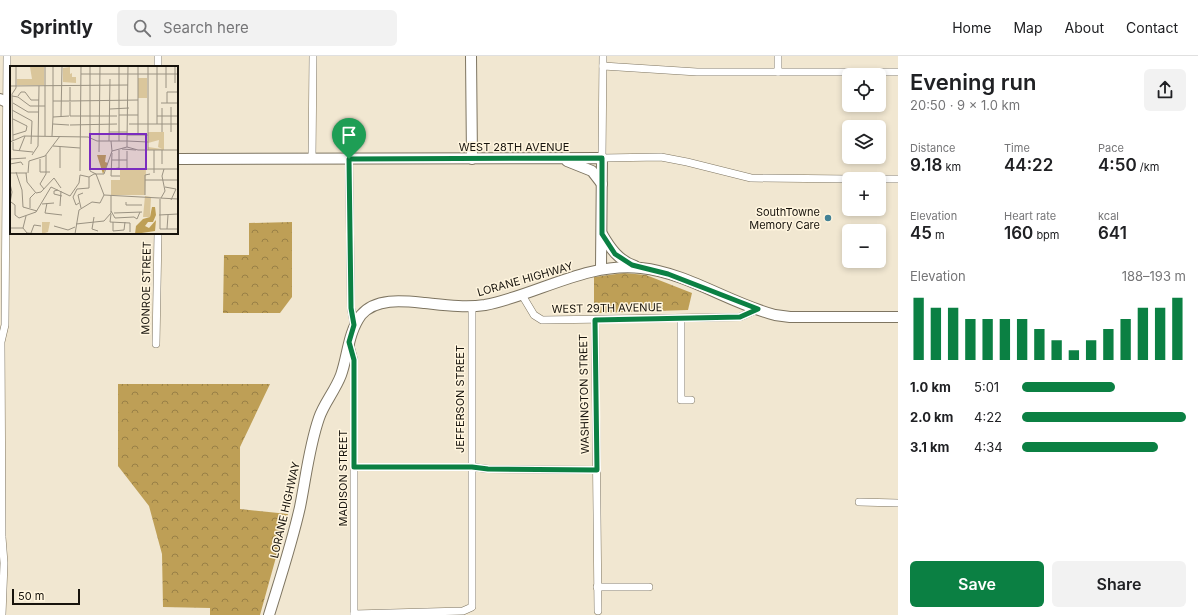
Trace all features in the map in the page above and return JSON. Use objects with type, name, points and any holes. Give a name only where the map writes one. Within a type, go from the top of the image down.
[{"type":"main road","points":[[471,56],[472,159]]},
{"type":"main road","points":[[559,158],[588,169],[600,179],[602,184]]},
{"type":"main road","name":"WEST 28TH AVENUE","points":[[178,159],[602,158]]},
{"type":"main road","points":[[601,268],[602,158]]},
{"type":"main road","points":[[602,234],[608,246],[625,262],[641,268]]},
{"type":"main road","name":"LORANE HIGHWAY","points":[[269,615],[299,511],[318,420],[340,377],[354,325],[365,312],[385,302],[408,301],[472,306],[489,304],[522,295],[601,268],[641,268],[668,274],[758,309],[790,317],[898,317]]},
{"type":"street","points":[[2,615],[4,563],[2,537],[1,342],[5,310],[7,56]]},
{"type":"street","points":[[312,159],[313,56]]},
{"type":"street","points":[[602,158],[603,56]]},
{"type":"street","points":[[778,56],[778,72]]},
{"type":"street","points":[[603,66],[697,72],[898,72]]},
{"type":"street","name":"WEST 28TH AVENUE","points":[[602,158],[661,157],[751,178],[842,179]]},
{"type":"street","points":[[349,159],[351,308],[354,325]]},
{"type":"street","points":[[886,179],[898,179]]},
{"type":"street","name":"MONROE STREET","points":[[156,344],[158,234]]},
{"type":"street","name":"WEST 29TH AVENUE","points":[[522,295],[534,315],[540,320],[740,317],[758,309]]},
{"type":"street","name":"JEFFERSON STREET","points":[[354,615],[470,610],[473,606],[472,306]]},
{"type":"street","points":[[681,319],[681,400],[691,400]]},
{"type":"street","name":"WASHINGTON STREET","points":[[595,320],[598,611]]},
{"type":"street","name":"MADISON STREET","points":[[349,342],[354,360],[354,615]]},
{"type":"street","points":[[354,467],[472,467],[488,469],[597,470]]},
{"type":"street","points":[[859,502],[898,503]]},
{"type":"street","points":[[597,587],[649,587]]},
{"type":"green space","points":[[292,222],[292,297],[280,313],[223,313],[224,255],[249,255],[249,223]]},
{"type":"green space","points":[[624,273],[646,275],[692,293],[688,310],[594,313],[594,277]]},
{"type":"green space","points":[[118,384],[270,384],[240,447],[240,509],[288,514],[260,615],[210,615],[210,608],[163,607],[162,554],[149,506],[118,466]]},
{"type":"place","name":"SouthTowne Memory Care","points":[[828,218]]},
{"type":"route","points":[[602,158],[602,234],[608,246],[615,254],[625,262],[632,265],[668,274],[758,309],[740,317],[595,320],[597,470],[488,469],[472,467],[354,467],[354,360],[349,342],[354,325],[351,313],[349,159],[602,158]]}]
